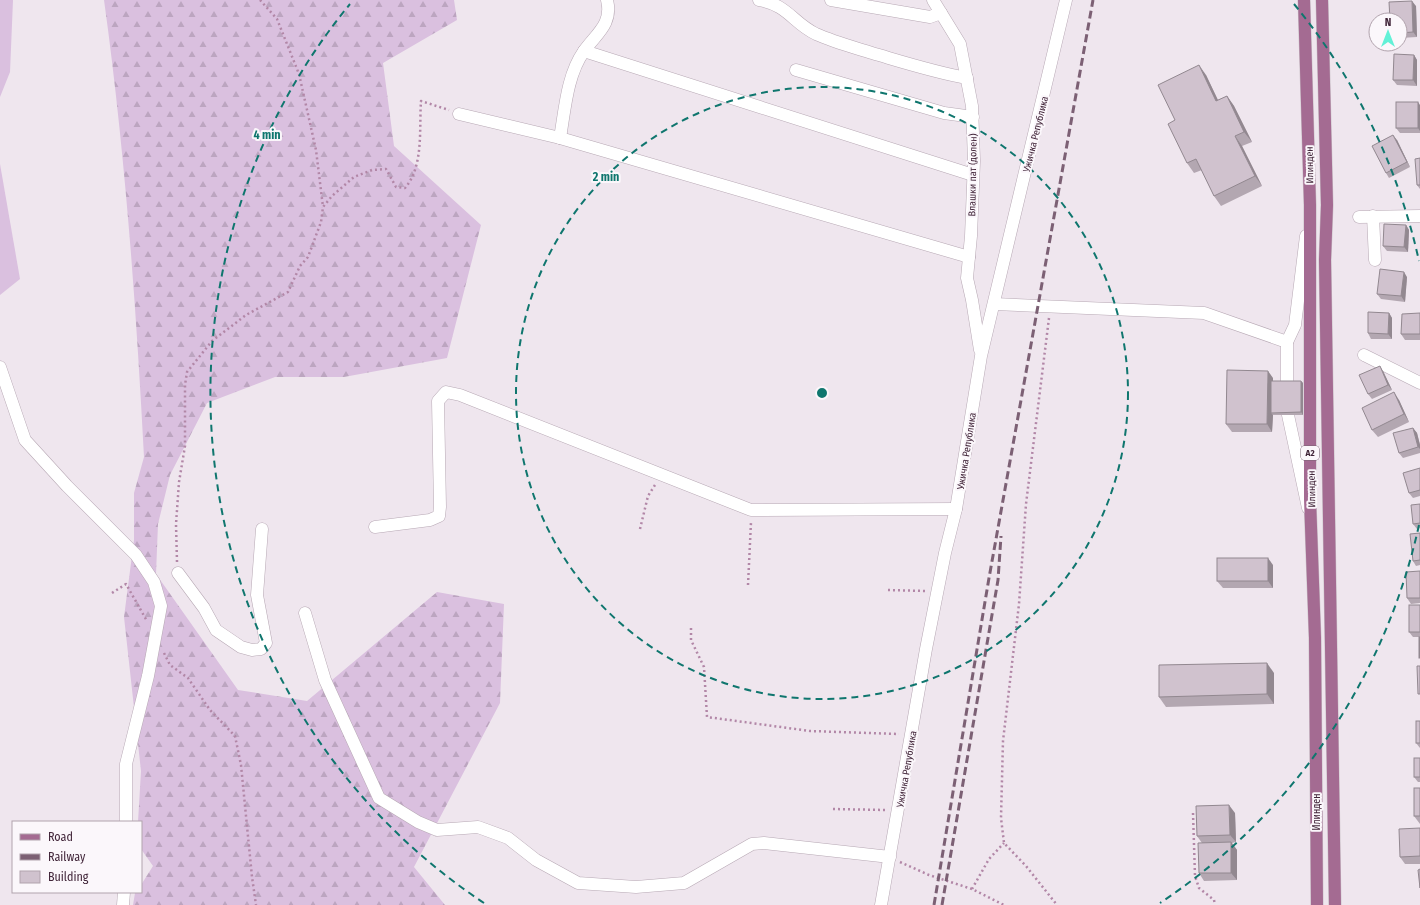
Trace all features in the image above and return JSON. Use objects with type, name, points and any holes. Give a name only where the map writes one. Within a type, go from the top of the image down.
[{"type":"main road","name":"Илинден","points":[[1304,0],[1310,205],[1310,499],[1315,638],[1317,905]]},
{"type":"main road","name":"Илинден","points":[[1322,0],[1327,205],[1325,260],[1334,905]]},
{"type":"street","points":[[560,138],[565,106],[575,67],[584,51],[603,28],[609,10],[607,0]]},
{"type":"street","points":[[759,0],[771,2],[792,14],[805,27],[835,41],[934,72],[967,78]]},
{"type":"street","points":[[831,0],[930,17],[941,13]]},
{"type":"street","name":"Влашки пат (долен)","points":[[933,0],[960,44],[973,117],[973,175],[967,278],[981,356]]},
{"type":"street","name":"Ужичка Република","points":[[881,905],[938,592],[956,509],[981,356],[1066,0]]},
{"type":"street","points":[[584,51],[973,175]]},
{"type":"street","points":[[796,70],[944,113],[973,117]]},
{"type":"street","points":[[459,114],[560,138],[969,257]]},
{"type":"street","points":[[1287,384],[1287,342],[1295,325],[1310,205]]},
{"type":"street","points":[[1373,216],[1375,260]]},
{"type":"street","points":[[1359,217],[1420,216]]},
{"type":"street","points":[[994,304],[1204,313],[1287,342]]},
{"type":"street","points":[[1364,355],[1420,382]]},
{"type":"street","points":[[0,367],[25,440],[67,486],[136,555],[154,582],[161,606],[148,676],[126,764],[126,821]]},
{"type":"street","points":[[376,527],[430,520],[439,516],[438,401],[446,392],[460,395],[751,510],[956,509]]},
{"type":"street","points":[[1288,415],[1312,530]]},
{"type":"street","points":[[178,572],[204,608],[216,630],[241,647],[252,650],[261,649],[266,643],[257,595],[262,529]]},
{"type":"street","points":[[305,613],[324,680],[379,798],[418,822],[437,830],[478,827],[508,838],[536,860],[578,883],[636,887],[684,883],[752,844],[764,843],[890,858]]},
{"type":"street","points":[[122,905],[124,893]]},
{"type":"path","points":[[178,572],[176,524],[179,482],[185,446],[185,385],[187,372],[212,341],[246,315],[288,292],[300,266],[308,256],[321,222],[323,207],[316,150],[299,74],[277,19],[260,0]]},
{"type":"path","points":[[323,207],[332,196],[354,177],[372,170],[386,168],[396,187],[404,188],[412,177],[418,157],[420,101],[439,106],[459,114]]},
{"type":"path","points":[[1051,306],[1026,504],[1019,604],[1003,741],[1001,818],[1004,843],[1026,866],[1057,905]]},
{"type":"path","points":[[640,529],[648,496],[662,474]]},
{"type":"path","points":[[748,585],[751,510]]},
{"type":"path","points":[[112,593],[126,584],[149,626]]},
{"type":"path","points":[[888,590],[938,592]]},
{"type":"path","points":[[691,628],[691,640],[704,668],[707,717],[810,731],[912,735]]},
{"type":"path","points":[[163,652],[170,665],[188,678],[210,710],[235,736],[241,766],[256,905]]},
{"type":"path","points":[[833,809],[898,810]]},
{"type":"path","points":[[1193,813],[1195,876],[1199,888],[1214,900],[1215,905]]},
{"type":"path","points":[[972,889],[989,859],[1004,843]]},
{"type":"path","points":[[890,858],[929,875],[972,889],[1004,905]]},
{"type":"green space","points":[[0,0],[13,0],[10,72],[0,97]]},
{"type":"green space","points":[[104,0],[454,0],[457,20],[383,63],[394,146],[481,225],[447,358],[344,377],[275,377],[207,403],[170,475],[158,524],[156,574],[238,690],[307,701],[437,592],[504,604],[500,703],[414,867],[445,905],[133,905],[135,893],[142,893],[142,883],[153,866],[142,850],[142,821],[138,821],[141,771],[124,617],[134,540],[134,493],[144,457],[129,228]]},
{"type":"green space","points":[[0,164],[20,279],[0,295]]},
{"type":"building","points":[[1412,1],[1413,32],[1408,32],[1408,12],[1390,12],[1389,2]]},
{"type":"building","points":[[1394,54],[1414,55],[1413,80],[1393,80]]},
{"type":"building","points":[[1199,65],[1216,101],[1227,96],[1244,132],[1235,136],[1255,176],[1214,196],[1196,159],[1187,163],[1168,124],[1175,120],[1158,85]]},
{"type":"building","points":[[1396,102],[1418,102],[1418,128],[1396,128]]},
{"type":"building","points":[[1393,135],[1407,162],[1386,173],[1372,146]]},
{"type":"building","points":[[1420,158],[1420,185],[1417,185],[1415,159]]},
{"type":"building","points":[[1384,224],[1406,225],[1404,247],[1383,246]]},
{"type":"building","points":[[1380,269],[1404,272],[1401,296],[1377,294]]},
{"type":"building","points":[[1368,312],[1389,313],[1388,334],[1368,333]]},
{"type":"building","points":[[1420,313],[1420,334],[1401,334],[1402,314]]},
{"type":"building","points":[[1380,366],[1388,385],[1368,394],[1359,375]]},
{"type":"building","points":[[1227,370],[1268,371],[1267,424],[1226,424]]},
{"type":"building","points":[[1271,381],[1301,381],[1301,412],[1271,413]]},
{"type":"building","points":[[1394,392],[1404,414],[1372,430],[1362,408]]},
{"type":"building","points":[[1413,428],[1418,447],[1399,453],[1393,433]]},
{"type":"building","points":[[1420,468],[1420,490],[1409,493],[1403,473]]},
{"type":"building","points":[[1420,504],[1420,523],[1413,524],[1411,505]]},
{"type":"building","points":[[1420,533],[1420,560],[1413,561],[1410,534]]},
{"type":"building","points":[[1217,558],[1268,558],[1268,581],[1217,581]]},
{"type":"building","points":[[1420,571],[1420,598],[1407,598],[1406,572]]},
{"type":"building","points":[[1409,605],[1420,605],[1420,632],[1409,632]]},
{"type":"building","points":[[1420,637],[1420,658],[1419,658]]},
{"type":"building","points":[[1267,663],[1267,694],[1159,697],[1159,665]]},
{"type":"building","points":[[1417,666],[1420,666],[1420,694],[1418,694]]},
{"type":"building","points":[[1416,721],[1420,721],[1420,743],[1416,743]]},
{"type":"building","points":[[1414,758],[1420,758],[1420,777],[1414,777]]},
{"type":"building","points":[[1414,788],[1420,788],[1420,816],[1414,816]]},
{"type":"building","points":[[1229,805],[1230,835],[1197,836],[1196,806]]},
{"type":"building","points":[[1420,828],[1420,856],[1400,857],[1399,829]]},
{"type":"building","points":[[1231,842],[1231,873],[1199,873],[1198,843]]},
{"type":"building","points":[[1420,869],[1420,888],[1418,870]]},
{"type":"railway","points":[[934,905],[989,578],[1093,0]]},
{"type":"railway","points":[[942,905],[998,580],[1001,536]]}]
